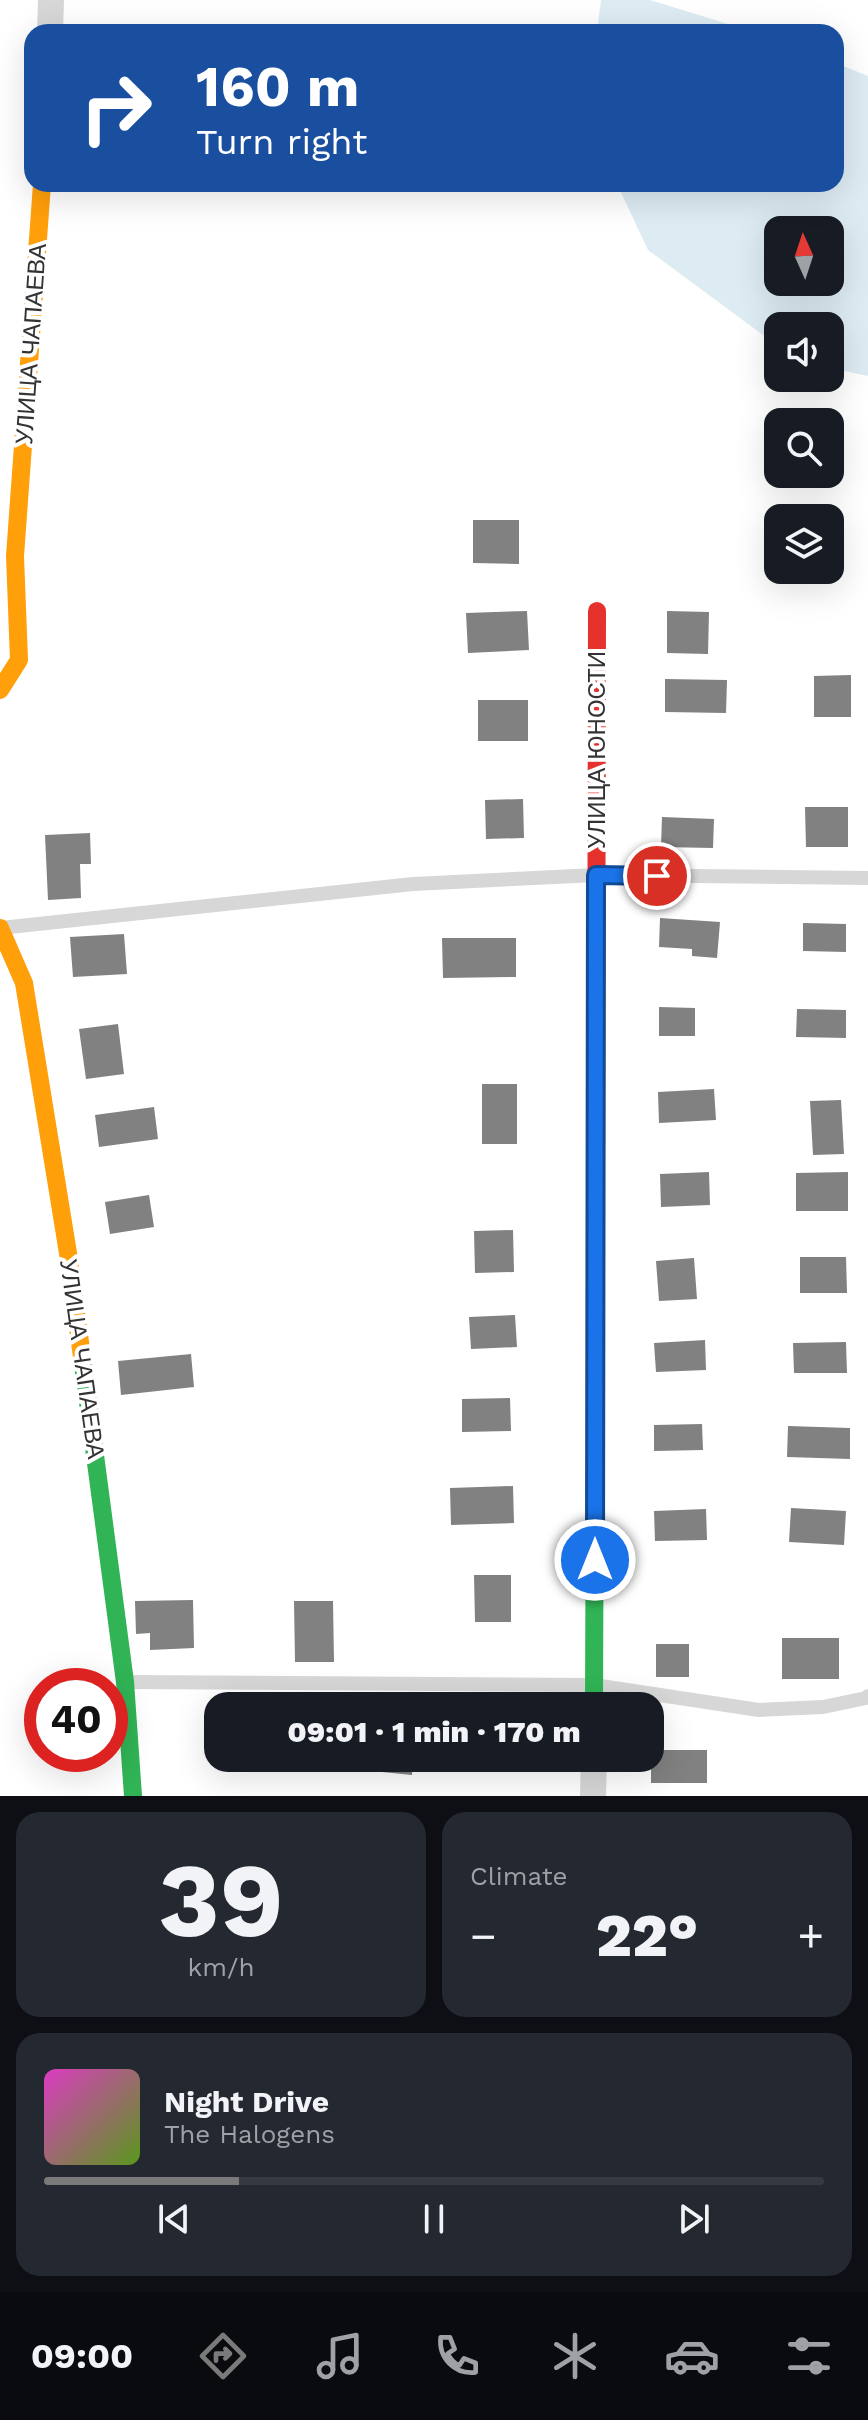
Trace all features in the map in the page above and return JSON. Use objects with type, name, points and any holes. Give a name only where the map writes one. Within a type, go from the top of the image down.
[{"type":"street","points":[[50,24],[51,0]]},
{"type":"street","name":"УЛИЦА ЧАПАЕВА","points":[[0,690],[19,660],[15,556],[41,192]]},
{"type":"street","name":"УЛИЦА ЮНОСТИ","points":[[594,1692],[597,611]]},
{"type":"street","name":"УЛИЦА ЧАПАЕВА","points":[[0,928],[24,983],[68,1253],[123,1668]]},
{"type":"street","name":"УЛИЦА ЧАПАЕВА","points":[[128,1725],[133,1796]]},
{"type":"street","points":[[593,1796],[594,1772]]},
{"type":"lane","points":[[0,928],[413,884],[596,875],[868,878]]},
{"type":"lane","points":[[128,1682],[594,1685],[759,1710],[823,1707],[868,1696]]},
{"type":"shaded area","points":[[601,0],[650,0],[728,24],[598,24]]},
{"type":"shaded area","points":[[844,66],[868,76],[868,376],[844,371],[844,312],[764,312],[764,336],[648,250],[621,192],[844,192]]},
{"type":"building","points":[[473,520],[519,520],[519,564],[473,563]]},
{"type":"building","points":[[527,611],[529,650],[468,653],[466,613]]},
{"type":"building","points":[[667,611],[709,612],[708,654],[667,653]]},
{"type":"building","points":[[851,675],[851,717],[814,717],[814,676]]},
{"type":"building","points":[[665,679],[727,680],[726,713],[665,712]]},
{"type":"building","points":[[478,700],[528,700],[528,741],[478,741]]},
{"type":"building","points":[[523,799],[524,838],[486,839],[485,800]]},
{"type":"building","points":[[805,807],[848,807],[848,847],[806,847]]},
{"type":"building","points":[[662,817],[714,819],[713,848],[661,847]]},
{"type":"building","points":[[90,833],[91,864],[80,864],[81,898],[48,900],[45,835]]},
{"type":"building","points":[[660,918],[720,922],[717,958],[692,956],[692,949],[659,947]]},
{"type":"building","points":[[803,923],[846,924],[846,952],[803,951]]},
{"type":"building","points":[[124,934],[127,974],[73,977],[70,937]]},
{"type":"building","points":[[442,938],[516,938],[516,977],[443,978]]},
{"type":"building","points":[[659,1007],[695,1008],[695,1036],[659,1036]]},
{"type":"building","points":[[797,1009],[846,1010],[846,1038],[796,1037]]},
{"type":"building","points":[[118,1024],[124,1074],[86,1079],[79,1029]]},
{"type":"building","points":[[482,1084],[517,1084],[517,1144],[482,1144]]},
{"type":"building","points":[[714,1089],[716,1120],[659,1123],[658,1092]]},
{"type":"building","points":[[841,1100],[844,1154],[813,1155],[810,1101]]},
{"type":"building","points":[[154,1107],[158,1139],[99,1147],[95,1115]]},
{"type":"building","points":[[709,1172],[710,1205],[661,1207],[660,1174]]},
{"type":"building","points":[[848,1172],[848,1211],[796,1211],[796,1173]]},
{"type":"building","points":[[149,1195],[154,1227],[110,1234],[105,1202]]},
{"type":"building","points":[[513,1230],[514,1272],[475,1273],[474,1231]]},
{"type":"building","points":[[800,1257],[846,1257],[847,1293],[800,1293]]},
{"type":"building","points":[[694,1258],[697,1299],[659,1301],[656,1261]]},
{"type":"building","points":[[515,1315],[517,1347],[471,1349],[469,1317]]},
{"type":"building","points":[[705,1340],[706,1370],[656,1372],[654,1343]]},
{"type":"building","points":[[846,1342],[847,1373],[794,1373],[793,1343]]},
{"type":"building","points":[[191,1354],[194,1387],[121,1395],[118,1361]]},
{"type":"building","points":[[510,1398],[511,1431],[462,1432],[462,1399]]},
{"type":"building","points":[[702,1424],[703,1450],[654,1451],[654,1425]]},
{"type":"building","points":[[788,1426],[850,1428],[850,1459],[787,1457]]},
{"type":"building","points":[[513,1486],[514,1523],[451,1525],[450,1488]]},
{"type":"building","points":[[791,1508],[846,1511],[844,1545],[789,1542]]},
{"type":"building","points":[[706,1509],[707,1540],[655,1541],[654,1511]]},
{"type":"building","points":[[474,1575],[511,1575],[511,1622],[475,1622]]},
{"type":"building","points":[[193,1600],[194,1648],[150,1650],[150,1633],[136,1634],[135,1601]]},
{"type":"building","points":[[294,1601],[333,1601],[334,1662],[295,1662]]},
{"type":"building","points":[[782,1638],[839,1638],[839,1679],[782,1679]]},
{"type":"building","points":[[656,1644],[689,1644],[689,1677],[656,1677]]},
{"type":"building","points":[[664,1750],[707,1750],[707,1783],[651,1783],[651,1772],[664,1772]]},
{"type":"building","points":[[382,1772],[412,1772],[412,1775]]},
{"type":"traffic: fast","points":[[594,1692],[596,1153]]},
{"type":"traffic: fast","points":[[82,1357],[125,1682],[133,1796]]},
{"type":"traffic: slow","points":[[0,690],[19,660],[15,556],[41,192]]},
{"type":"traffic: slow","points":[[0,928],[24,983],[82,1357]]},
{"type":"traffic: jam","points":[[596,1153],[597,611]]},
{"type":"route","points":[[595,1560],[596,875],[657,876]]}]
